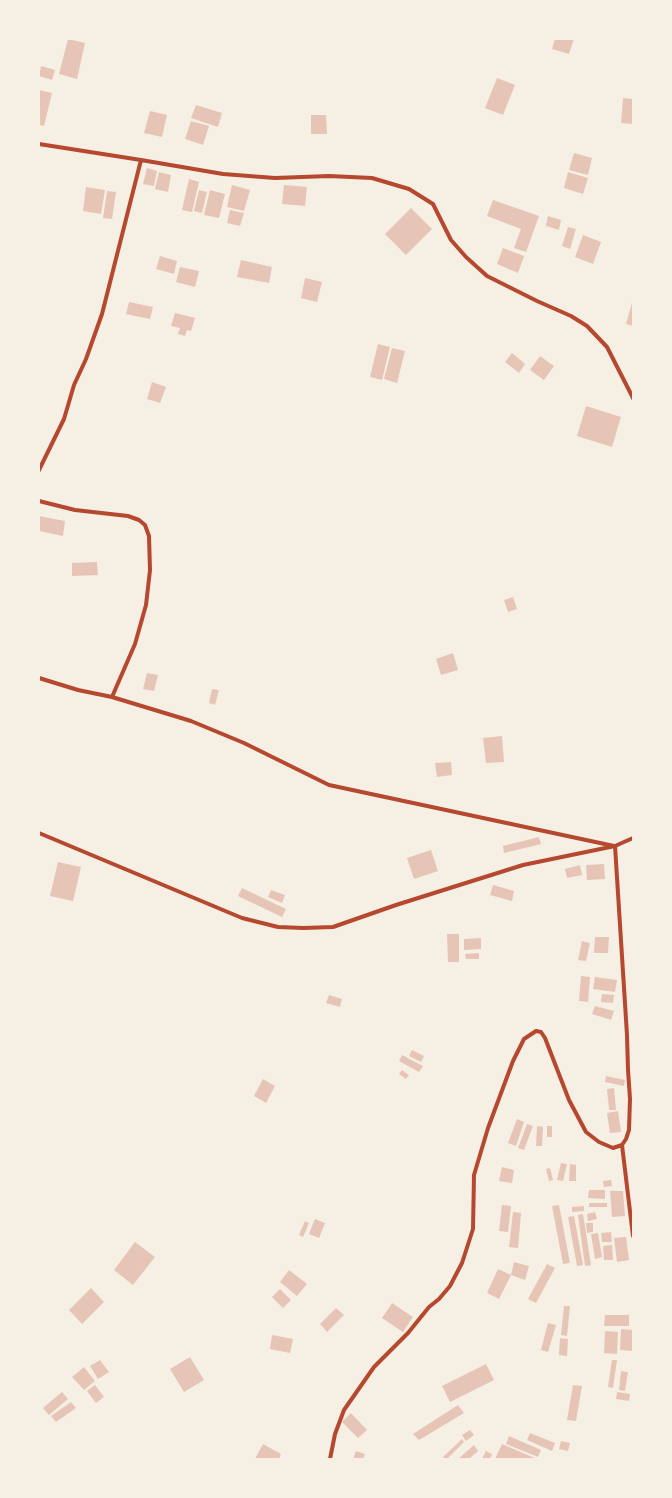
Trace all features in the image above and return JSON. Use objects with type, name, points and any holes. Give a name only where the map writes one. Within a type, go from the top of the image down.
[{"type":"street","points":[[39,144],[238,176],[275,178],[329,176],[372,178],[409,189],[433,204],[451,240],[466,257],[488,276],[537,301],[571,316],[588,326],[607,347],[633,398]]},
{"type":"street","points":[[39,470],[64,419],[74,385],[86,359],[102,314],[140,169],[141,160]]},
{"type":"street","points":[[39,500],[75,510],[128,516],[139,520],[145,525],[148,536],[150,570],[146,605],[135,644],[112,697]]},
{"type":"street","points":[[39,678],[78,690],[112,697],[191,721],[244,743],[329,785],[616,846]]},
{"type":"street","points":[[39,832],[242,918],[278,927],[303,928],[333,927],[396,905],[523,865],[616,846],[633,838]]},
{"type":"street","points":[[330,1459],[335,1434],[344,1410],[374,1368],[450,1286],[462,1263],[473,1229],[474,1175],[488,1128],[513,1060],[524,1039],[536,1031],[541,1032],[546,1038],[569,1100],[586,1132],[599,1142],[613,1148],[622,1145],[626,1139],[629,1130],[630,1099],[616,846]]},
{"type":"street","points":[[622,1145],[633,1236]]},
{"type":"building","points":[[68,39],[85,43],[77,79],[59,74]]},
{"type":"building","points":[[555,39],[574,39],[569,54],[552,49]]},
{"type":"building","points":[[41,66],[55,70],[52,80],[39,76]]},
{"type":"building","points":[[497,78],[515,85],[503,115],[485,108]]},
{"type":"building","points":[[39,90],[52,93],[44,126],[39,125]]},
{"type":"building","points":[[623,98],[633,99],[633,124],[621,123]]},
{"type":"building","points":[[196,105],[222,113],[218,127],[191,118]]},
{"type":"building","points":[[150,111],[167,115],[162,137],[144,133]]},
{"type":"building","points":[[311,115],[326,115],[327,134],[311,134]]},
{"type":"building","points":[[191,121],[209,126],[203,145],[185,139]]},
{"type":"building","points":[[574,153],[592,158],[588,175],[569,170]]},
{"type":"building","points":[[147,168],[157,171],[154,186],[143,184]]},
{"type":"building","points":[[159,172],[171,175],[168,192],[155,189]]},
{"type":"building","points":[[568,172],[588,178],[583,194],[564,188]]},
{"type":"building","points":[[189,179],[199,182],[192,212],[182,210]]},
{"type":"building","points":[[232,185],[250,190],[244,211],[227,207]]},
{"type":"building","points":[[284,185],[307,187],[305,206],[282,204]]},
{"type":"building","points":[[86,187],[105,190],[101,214],[83,211]]},
{"type":"building","points":[[199,190],[207,192],[202,213],[194,211]]},
{"type":"building","points":[[210,190],[225,194],[219,218],[204,215]]},
{"type":"building","points":[[107,191],[116,192],[112,219],[103,218]]},
{"type":"building","points":[[493,200],[539,216],[526,252],[514,248],[521,229],[487,216]]},
{"type":"building","points":[[411,208],[432,229],[406,255],[385,234]]},
{"type":"building","points":[[230,210],[244,213],[240,226],[227,223]]},
{"type":"building","points":[[548,216],[561,220],[559,230],[546,226]]},
{"type":"building","points":[[568,227],[576,229],[570,249],[562,246]]},
{"type":"building","points":[[583,235],[601,242],[593,264],[575,257]]},
{"type":"building","points":[[503,248],[524,256],[518,273],[497,264]]},
{"type":"building","points":[[160,256],[177,261],[174,274],[156,269]]},
{"type":"building","points":[[241,260],[272,267],[269,283],[237,277]]},
{"type":"building","points":[[180,267],[199,271],[195,287],[176,282]]},
{"type":"building","points":[[305,278],[322,282],[317,302],[301,298]]},
{"type":"building","points":[[633,299],[633,326],[626,324]]},
{"type":"building","points":[[129,302],[153,307],[150,319],[126,314]]},
{"type":"building","points":[[175,313],[195,318],[191,331],[187,330],[185,336],[178,334],[180,328],[171,326]]},
{"type":"building","points":[[378,344],[390,347],[382,380],[370,377]]},
{"type":"building","points":[[392,348],[405,351],[397,383],[384,379]]},
{"type":"building","points":[[512,353],[525,364],[519,373],[505,362]]},
{"type":"building","points":[[540,356],[554,366],[544,380],[530,370]]},
{"type":"building","points":[[152,382],[166,387],[160,403],[147,399]]},
{"type":"building","points":[[586,406],[621,417],[612,447],[577,436]]},
{"type":"building","points":[[39,516],[65,521],[63,536],[39,531]]},
{"type":"building","points":[[97,562],[98,575],[72,576],[72,563]]},
{"type":"building","points":[[513,597],[517,609],[508,612],[504,600]]},
{"type":"building","points":[[453,653],[458,670],[441,675],[436,659]]},
{"type":"building","points":[[147,673],[158,675],[154,691],[143,689]]},
{"type":"building","points":[[212,689],[219,690],[215,705],[209,703]]},
{"type":"building","points":[[502,736],[504,762],[486,763],[483,738]]},
{"type":"building","points":[[451,762],[452,775],[437,777],[435,763]]},
{"type":"building","points":[[539,837],[541,844],[504,853],[503,846]]},
{"type":"building","points":[[431,850],[438,871],[414,879],[407,858]]},
{"type":"building","points":[[58,862],[81,867],[73,901],[50,896]]},
{"type":"building","points":[[604,864],[605,879],[587,880],[586,865]]},
{"type":"building","points":[[580,865],[582,875],[567,878],[565,869]]},
{"type":"building","points":[[493,885],[514,891],[512,901],[490,895]]},
{"type":"building","points":[[242,888],[286,909],[282,917],[238,896]]},
{"type":"building","points":[[271,890],[285,895],[282,903],[268,897]]},
{"type":"building","points":[[447,934],[459,934],[459,962],[448,962]]},
{"type":"building","points":[[595,937],[609,937],[608,953],[594,953]]},
{"type":"building","points":[[481,938],[481,949],[464,950],[464,939]]},
{"type":"building","points":[[582,941],[590,943],[586,961],[578,960]]},
{"type":"building","points":[[479,953],[479,959],[466,959],[465,954]]},
{"type":"building","points":[[581,976],[590,977],[588,1002],[579,1001]]},
{"type":"building","points":[[595,977],[617,980],[615,992],[593,989]]},
{"type":"building","points":[[602,994],[614,995],[613,1003],[601,1002]]},
{"type":"building","points":[[329,995],[342,999],[340,1007],[326,1003]]},
{"type":"building","points":[[595,1006],[614,1011],[611,1020],[592,1014]]},
{"type":"building","points":[[412,1050],[424,1056],[421,1062],[409,1056]]},
{"type":"building","points":[[402,1055],[423,1066],[419,1072],[399,1061]]},
{"type":"building","points":[[402,1070],[409,1075],[406,1079],[399,1074]]},
{"type":"building","points":[[606,1076],[625,1080],[624,1086],[605,1082]]},
{"type":"building","points":[[263,1079],[275,1086],[266,1103],[254,1096]]},
{"type":"building","points":[[614,1088],[616,1110],[609,1110],[607,1089]]},
{"type":"building","points":[[618,1111],[621,1132],[610,1133],[607,1113]]},
{"type":"building","points":[[517,1119],[524,1122],[516,1146],[508,1143]]},
{"type":"building","points":[[527,1124],[533,1126],[524,1150],[518,1148]]},
{"type":"building","points":[[537,1126],[543,1127],[542,1146],[536,1146]]},
{"type":"building","points":[[547,1126],[552,1126],[552,1137],[547,1137]]},
{"type":"building","points":[[561,1163],[567,1164],[563,1181],[557,1180]]},
{"type":"building","points":[[570,1164],[576,1165],[576,1181],[569,1181]]},
{"type":"building","points":[[502,1167],[514,1170],[512,1183],[499,1181]]},
{"type":"building","points":[[550,1168],[553,1180],[549,1181],[546,1169]]},
{"type":"building","points":[[611,1180],[612,1186],[604,1187],[603,1181]]},
{"type":"building","points":[[589,1190],[605,1190],[605,1199],[588,1198]]},
{"type":"building","points":[[610,1191],[623,1191],[625,1216],[612,1217]]},
{"type":"building","points":[[589,1203],[607,1203],[607,1207],[589,1207]]},
{"type":"building","points":[[502,1205],[511,1206],[508,1232],[499,1231]]},
{"type":"building","points":[[559,1205],[570,1263],[563,1264],[552,1206]]},
{"type":"building","points":[[584,1206],[584,1211],[572,1212],[572,1207]]},
{"type":"building","points":[[513,1212],[521,1213],[518,1248],[509,1247]]},
{"type":"building","points":[[595,1212],[597,1219],[588,1221],[587,1214]]},
{"type":"building","points":[[583,1214],[591,1265],[585,1266],[578,1215]]},
{"type":"building","points":[[574,1216],[583,1265],[577,1266],[568,1217]]},
{"type":"building","points":[[315,1219],[325,1223],[319,1238],[309,1234]]},
{"type":"building","points":[[305,1221],[309,1223],[303,1237],[299,1235]]},
{"type":"building","points":[[586,1223],[593,1223],[593,1232],[587,1233]]},
{"type":"building","points":[[611,1232],[612,1242],[602,1242],[601,1233]]},
{"type":"building","points":[[598,1233],[602,1257],[595,1259],[591,1234]]},
{"type":"building","points":[[626,1237],[629,1260],[617,1262],[614,1238]]},
{"type":"building","points":[[135,1242],[155,1257],[133,1285],[114,1270]]},
{"type":"building","points":[[612,1245],[613,1260],[604,1260],[603,1246]]},
{"type":"building","points":[[514,1262],[529,1266],[525,1280],[511,1275]]},
{"type":"building","points":[[547,1264],[555,1268],[536,1303],[528,1299]]},
{"type":"building","points":[[498,1269],[511,1275],[499,1299],[487,1293]]},
{"type":"building","points":[[289,1270],[307,1284],[297,1296],[280,1282]]},
{"type":"building","points":[[91,1288],[104,1302],[82,1324],[69,1310]]},
{"type":"building","points":[[280,1289],[291,1300],[283,1308],[272,1297]]},
{"type":"building","points":[[392,1303],[413,1317],[403,1332],[382,1318]]},
{"type":"building","points":[[564,1306],[570,1306],[567,1336],[561,1335]]},
{"type":"building","points":[[336,1308],[344,1315],[327,1332],[320,1324]]},
{"type":"building","points":[[605,1315],[629,1315],[629,1326],[604,1326]]},
{"type":"building","points":[[548,1323],[556,1325],[548,1352],[541,1350]]},
{"type":"building","points":[[621,1329],[633,1330],[633,1351],[620,1350]]},
{"type":"building","points":[[605,1331],[618,1332],[617,1354],[604,1353]]},
{"type":"building","points":[[272,1335],[293,1339],[290,1353],[270,1349]]},
{"type":"building","points":[[560,1338],[568,1339],[567,1356],[559,1355]]},
{"type":"building","points":[[190,1357],[204,1380],[184,1392],[170,1369]]},
{"type":"building","points":[[100,1360],[109,1372],[98,1379],[90,1366]]},
{"type":"building","points":[[612,1360],[617,1360],[613,1388],[608,1387]]},
{"type":"building","points":[[486,1364],[494,1380],[450,1402],[442,1386]]},
{"type":"building","points":[[84,1367],[95,1381],[84,1390],[72,1377]]},
{"type":"building","points":[[621,1371],[628,1372],[625,1391],[619,1390]]},
{"type":"building","points":[[95,1385],[104,1397],[96,1403],[87,1391]]},
{"type":"building","points":[[573,1385],[582,1386],[576,1421],[567,1420]]},
{"type":"building","points":[[62,1392],[68,1399],[49,1415],[43,1408]]},
{"type":"building","points":[[617,1392],[630,1394],[629,1401],[616,1399]]},
{"type":"building","points":[[71,1402],[76,1408],[56,1422],[51,1416]]},
{"type":"building","points":[[458,1405],[464,1413],[419,1440],[413,1434]]},
{"type":"building","points":[[351,1413],[367,1430],[358,1438],[342,1422]]},
{"type":"building","points":[[470,1430],[474,1435],[466,1441],[462,1435]]},
{"type":"building","points":[[530,1433],[555,1443],[552,1451],[527,1440]]},
{"type":"building","points":[[509,1436],[541,1450],[538,1457],[506,1444]]},
{"type":"building","points":[[462,1439],[464,1442],[447,1459],[444,1459],[443,1457]]},
{"type":"building","points":[[561,1441],[570,1443],[568,1451],[559,1449]]},
{"type":"building","points":[[263,1444],[281,1454],[279,1459],[255,1459]]},
{"type":"building","points":[[502,1444],[537,1459],[495,1459]]},
{"type":"building","points":[[474,1445],[478,1451],[469,1459],[458,1459]]},
{"type":"building","points":[[356,1451],[365,1454],[363,1459],[353,1459]]},
{"type":"building","points":[[486,1451],[492,1454],[490,1459],[482,1459]]}]
